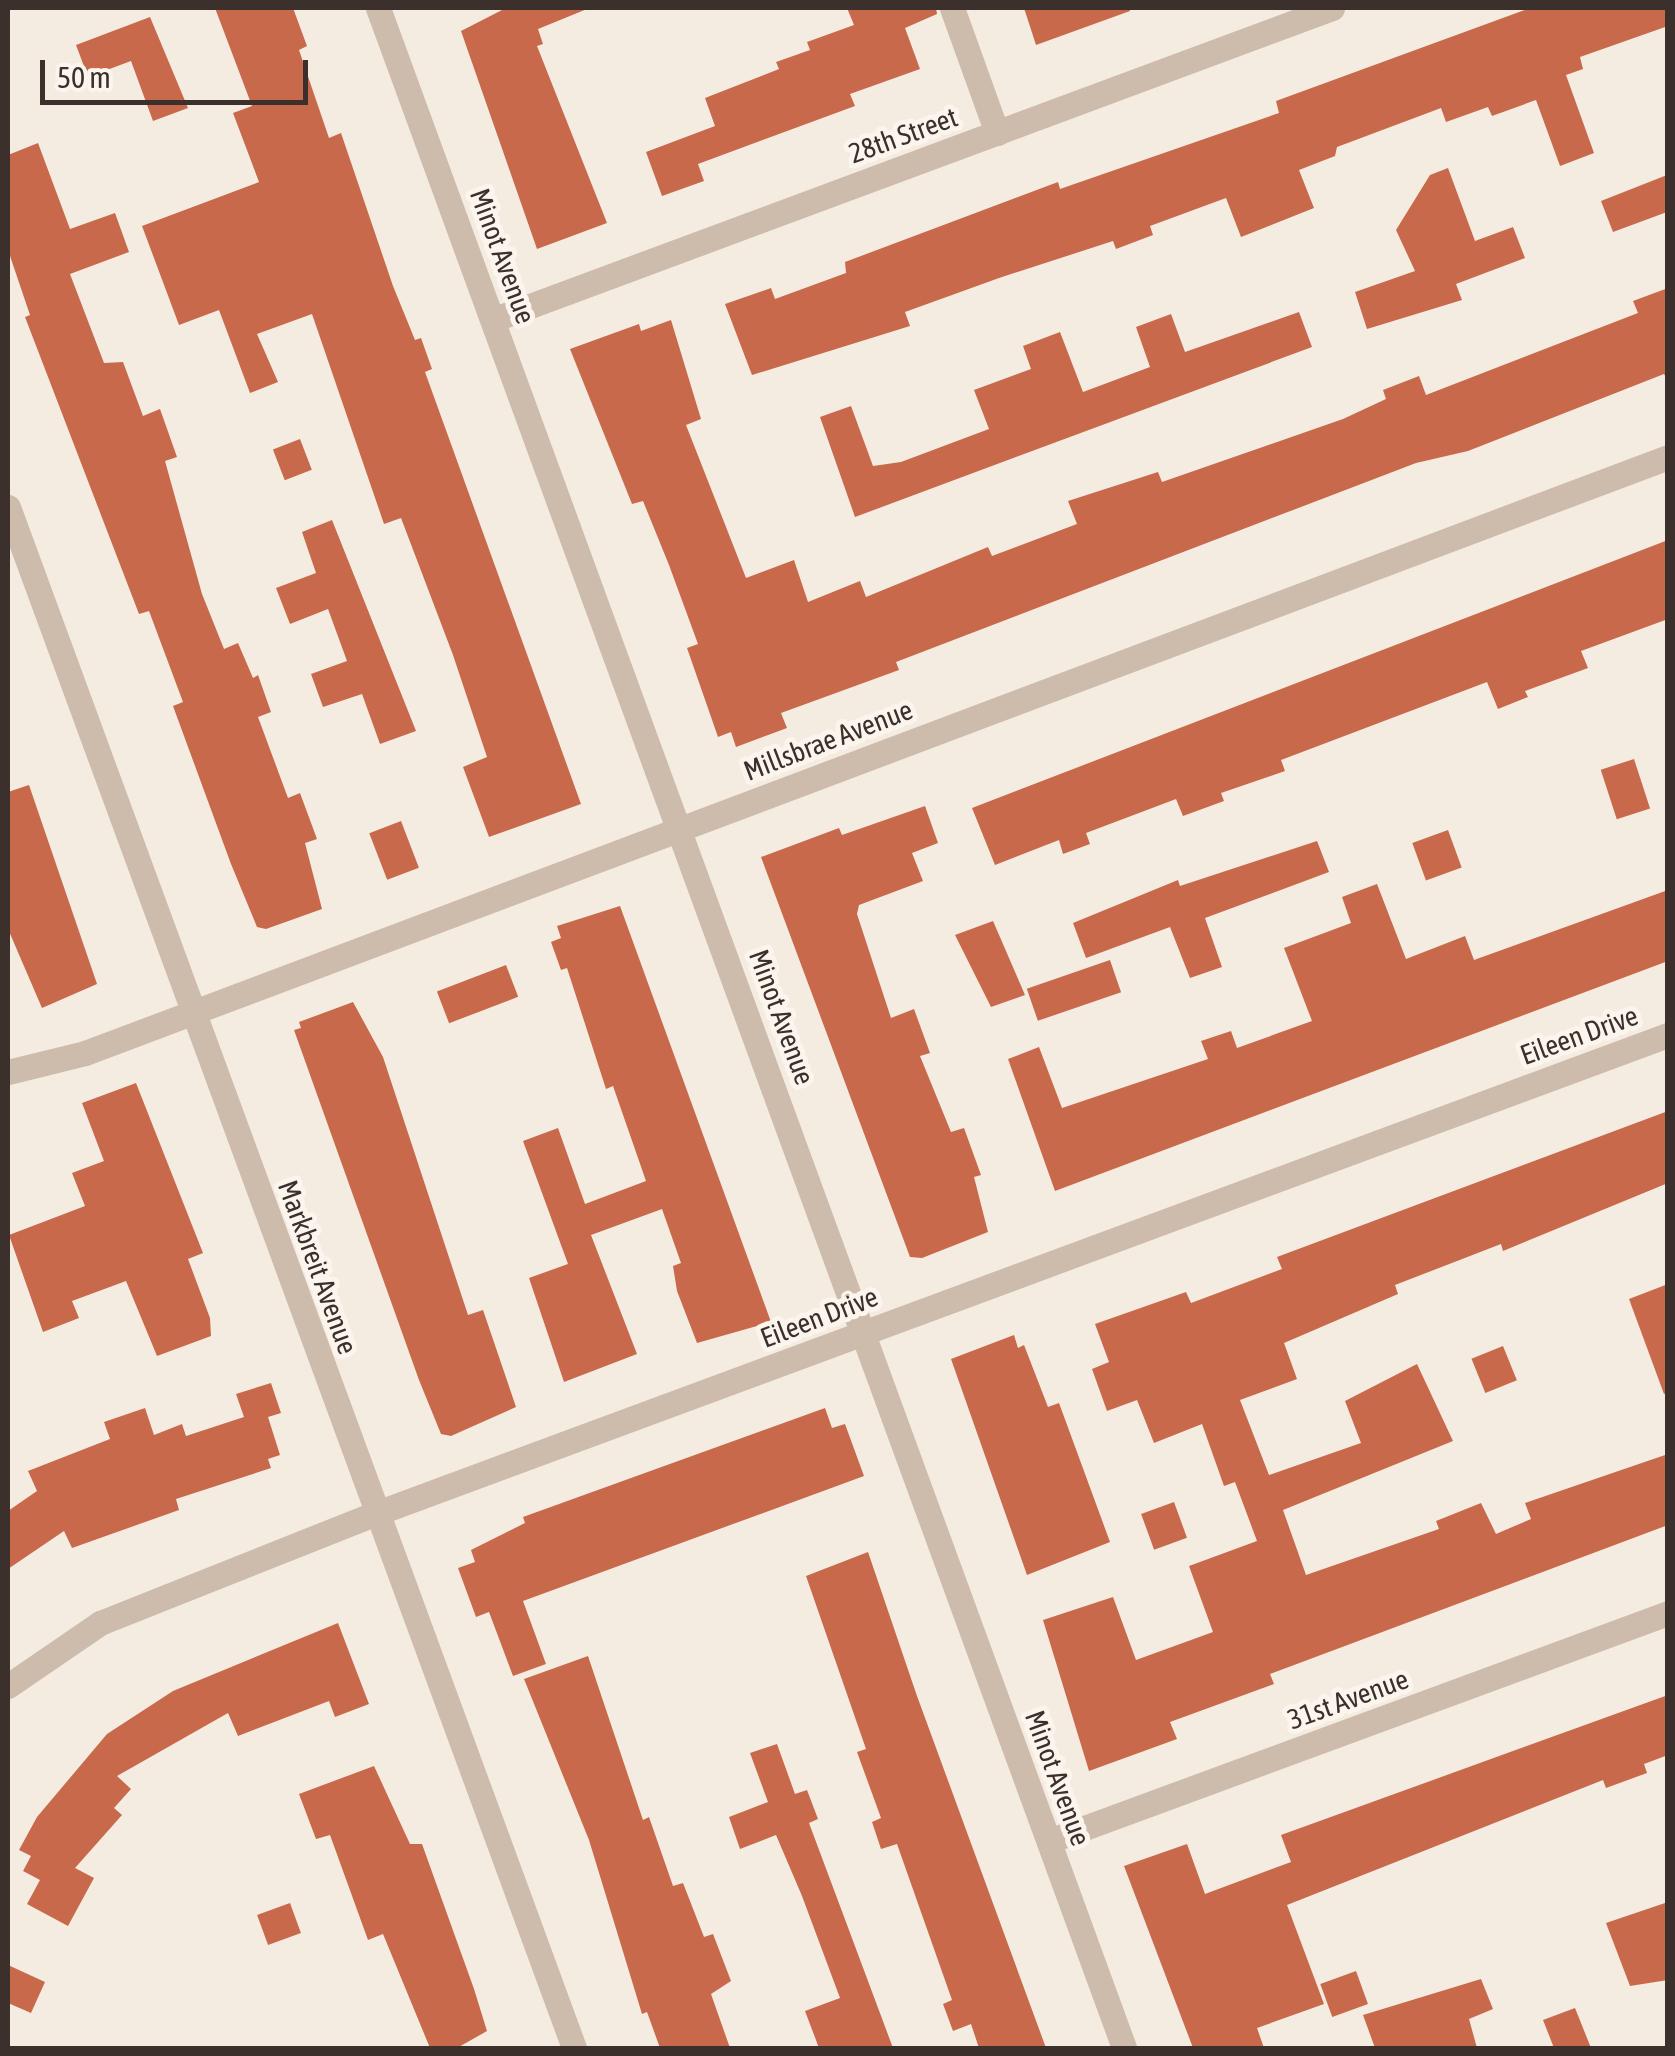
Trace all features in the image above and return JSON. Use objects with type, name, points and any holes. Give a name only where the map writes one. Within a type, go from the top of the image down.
[{"type":"street","name":"Minot Avenue","points":[[378,8],[1124,2048]]},
{"type":"street","points":[[952,8],[997,133]]},
{"type":"street","name":"28th Street","points":[[494,319],[1332,8]]},
{"type":"street","name":"Millsbrae Avenue","points":[[8,1072],[86,1053],[1668,456]]},
{"type":"street","name":"Markbreit Avenue","points":[[8,507],[574,2048]]},
{"type":"street","name":"Eileen Drive","points":[[8,1686],[100,1623],[377,1513],[1668,1035]]},
{"type":"street","name":"31st Avenue","points":[[1049,1841],[1668,1613]]},
{"type":"building","points":[[215,8],[293,8],[307,46],[299,50],[329,138],[341,133],[393,286],[415,340],[421,338],[432,369],[425,372],[581,804],[489,837],[463,767],[487,757],[453,655],[401,518],[384,524],[312,314],[257,334],[278,382],[250,393],[219,310],[179,325],[142,226],[259,182],[233,113],[252,106]]},
{"type":"building","points":[[506,8],[587,9],[538,29],[543,44],[537,46],[607,223],[537,249],[461,31]]},
{"type":"building","points":[[847,8],[936,8],[937,14],[905,28],[920,69],[850,94],[855,106],[698,164],[704,181],[662,196],[646,152],[715,126],[705,98],[779,69],[776,62],[810,50],[807,42],[854,25]]},
{"type":"building","points":[[1024,8],[1129,8],[1130,11],[1036,45]]},
{"type":"building","points":[[1530,8],[1668,8],[1668,26],[1580,57],[1583,69],[1566,75],[1594,153],[1560,166],[1536,100],[1492,116],[1488,107],[1446,122],[1441,108],[1337,147],[1335,156],[1299,170],[1314,208],[1241,237],[1226,198],[1150,226],[1153,235],[1116,249],[1113,241],[905,312],[910,326],[752,375],[725,304],[771,288],[775,299],[846,273],[845,262],[1058,182],[1060,189],[1279,113],[1276,101]]},
{"type":"building","points":[[150,17],[188,108],[153,121],[131,61],[88,77],[76,45]]},
{"type":"building","points":[[38,143],[70,229],[115,213],[129,252],[70,274],[104,363],[123,362],[143,416],[160,409],[177,457],[165,461],[202,594],[224,649],[238,643],[253,678],[258,675],[271,712],[258,717],[288,798],[300,793],[317,839],[305,843],[322,909],[266,929],[257,927],[231,864],[173,706],[183,702],[149,611],[139,614],[25,317],[30,315],[8,250],[8,155]]},
{"type":"building","points":[[1448,168],[1475,241],[1513,227],[1525,258],[1456,284],[1462,300],[1367,329],[1355,292],[1415,271],[1396,230],[1430,175]]},
{"type":"building","points":[[1667,175],[1667,212],[1613,232],[1601,201]]},
{"type":"building","points":[[1668,288],[1668,381],[1664,374],[1468,451],[1416,463],[896,662],[899,670],[781,713],[787,728],[736,747],[731,732],[718,737],[687,648],[698,644],[669,565],[643,501],[632,504],[570,349],[639,324],[641,331],[671,320],[701,419],[686,425],[746,578],[794,560],[808,602],[860,581],[866,597],[988,547],[992,556],[1077,524],[1068,501],[1158,472],[1162,482],[1343,419],[1386,399],[1383,390],[1419,376],[1426,395],[1638,313],[1633,301]]},
{"type":"building","points":[[1299,312],[1312,347],[855,517],[820,417],[851,406],[873,466],[901,462],[989,429],[974,390],[1031,369],[1023,346],[1060,332],[1083,392],[1150,367],[1136,327],[1171,314],[1185,352]]},
{"type":"building","points":[[300,439],[312,470],[285,480],[273,449]]},
{"type":"building","points":[[332,520],[416,731],[380,744],[362,694],[323,707],[311,674],[347,661],[328,609],[290,624],[276,588],[316,573],[302,532]]},
{"type":"building","points":[[1668,540],[1668,619],[1581,651],[1588,668],[1525,691],[1528,697],[1498,709],[1487,682],[1281,760],[1285,771],[1221,793],[1224,801],[1183,816],[1176,799],[1086,833],[1090,844],[1063,854],[1059,840],[995,865],[972,808]]},
{"type":"building","points":[[1634,759],[1650,808],[1617,819],[1601,770]]},
{"type":"building","points":[[29,785],[97,984],[42,1008],[8,929],[8,792]]},
{"type":"building","points":[[925,806],[938,843],[912,853],[923,881],[859,905],[857,914],[891,1018],[914,1009],[930,1053],[920,1056],[951,1132],[964,1128],[981,1175],[974,1177],[988,1232],[922,1258],[910,1257],[761,857],[839,828],[842,835]]},
{"type":"building","points":[[401,821],[419,868],[387,880],[369,833]]},
{"type":"building","points":[[1448,830],[1462,868],[1426,881],[1412,843]]},
{"type":"building","points":[[1317,841],[1329,872],[1205,918],[1222,967],[1190,978],[1170,927],[1086,958],[1073,923],[1178,880],[1180,886]]},
{"type":"building","points":[[1377,884],[1406,959],[1465,936],[1474,960],[1668,890],[1668,961],[1055,1191],[1008,1059],[1039,1047],[1062,1108],[1208,1059],[1201,1041],[1231,1031],[1237,1048],[1312,1021],[1284,948],[1351,923],[1342,897]]},
{"type":"building","points":[[620,906],[771,1322],[697,1343],[677,1291],[673,1266],[681,1263],[662,1209],[591,1235],[637,1354],[564,1382],[529,1278],[568,1264],[523,1141],[558,1128],[585,1204],[646,1181],[613,1086],[606,1089],[567,968],[561,970],[551,942],[561,938],[557,926]]},
{"type":"building","points":[[993,921],[1025,995],[991,1007],[955,935]]},
{"type":"building","points":[[1110,960],[1121,992],[1038,1021],[1027,989]]},
{"type":"building","points":[[506,965],[518,997],[449,1023],[437,992]]},
{"type":"building","points":[[353,1002],[383,1057],[468,1315],[483,1310],[516,1407],[451,1436],[441,1434],[419,1380],[294,1030],[301,1028],[299,1022]]},
{"type":"building","points":[[136,1083],[203,1253],[188,1259],[210,1318],[211,1336],[157,1356],[126,1281],[72,1301],[79,1318],[43,1332],[9,1235],[85,1206],[72,1173],[104,1161],[82,1103]]},
{"type":"building","points":[[1668,1111],[1668,1183],[1503,1251],[1501,1244],[1395,1285],[1398,1294],[1284,1343],[1297,1379],[1240,1400],[1269,1475],[1361,1443],[1345,1401],[1417,1364],[1453,1441],[1283,1510],[1306,1575],[1439,1529],[1436,1521],[1481,1503],[1496,1534],[1531,1519],[1525,1503],[1668,1454],[1668,1525],[1270,1674],[1274,1684],[1170,1722],[1177,1739],[1089,1771],[1043,1620],[1113,1597],[1136,1660],[1213,1632],[1189,1566],[1257,1541],[1235,1482],[1224,1486],[1202,1424],[1154,1443],[1137,1400],[1107,1411],[1092,1369],[1109,1362],[1095,1324],[1186,1292],[1191,1303],[1282,1269],[1277,1257]]},
{"type":"building","points":[[1668,1284],[1668,1393],[1664,1394],[1629,1299]]},
{"type":"building","points":[[1014,1335],[1018,1348],[1024,1345],[1048,1407],[1059,1403],[1110,1542],[1027,1575],[951,1359]]},
{"type":"building","points":[[1503,1346],[1517,1380],[1485,1393],[1471,1359]]},
{"type":"building","points":[[271,1383],[281,1413],[268,1417],[280,1455],[268,1459],[271,1468],[176,1499],[179,1510],[72,1548],[64,1531],[8,1569],[8,1511],[37,1491],[28,1471],[110,1439],[104,1422],[145,1408],[154,1435],[182,1424],[186,1436],[244,1417],[236,1394]]},
{"type":"building","points":[[825,1408],[832,1428],[845,1424],[864,1476],[523,1601],[546,1664],[513,1676],[489,1612],[476,1617],[458,1568],[475,1562],[471,1550],[525,1523],[523,1517]]},
{"type":"building","points":[[1174,1502],[1187,1538],[1154,1550],[1141,1514]]},
{"type":"building","points":[[868,1552],[1046,2048],[979,2048],[971,2024],[953,2031],[943,2004],[952,2000],[897,1844],[881,1849],[872,1822],[881,1818],[857,1752],[866,1749],[806,1576]]},
{"type":"building","points":[[338,1623],[369,1704],[335,1717],[329,1701],[238,1736],[228,1713],[117,1776],[131,1789],[114,1808],[122,1815],[75,1868],[94,1878],[68,1926],[27,1904],[40,1880],[23,1871],[31,1856],[19,1850],[37,1817],[107,1734],[173,1691]]},
{"type":"building","points":[[588,1656],[643,1820],[649,1817],[673,1886],[683,1883],[704,1937],[713,1934],[731,1981],[711,1994],[730,2048],[660,2048],[647,2012],[642,2014],[589,1840],[524,1679]]},
{"type":"building","points":[[1668,1695],[1668,1755],[1644,1764],[1647,1773],[1606,1788],[1603,1780],[1287,1905],[1324,2004],[1257,2028],[1264,2048],[1193,2048],[1124,1866],[1187,1844],[1205,1894],[1291,1862],[1281,1835]]},
{"type":"building","points":[[777,1744],[795,1794],[807,1790],[818,1819],[809,1823],[893,2048],[819,2048],[805,2011],[840,1998],[802,1896],[776,1835],[740,1849],[729,1817],[768,1802],[750,1753]]},
{"type":"building","points":[[374,1766],[410,1844],[422,1844],[487,2031],[457,2048],[430,2048],[383,1934],[368,1940],[330,1835],[316,1839],[299,1794]]},
{"type":"building","points":[[1668,1902],[1668,1980],[1630,1986],[1606,1923]]},
{"type":"building","points":[[290,1903],[301,1933],[268,1945],[257,1915]]},
{"type":"building","points":[[8,1965],[45,1982],[31,2013],[8,2003]]},
{"type":"building","points":[[1356,1971],[1368,2004],[1332,2017],[1320,1984]]},
{"type":"building","points":[[1481,1979],[1493,2009],[1469,2019],[1477,2048],[1375,2048],[1363,2015]]},
{"type":"building","points":[[1575,2008],[1591,2048],[1554,2048],[1543,2020]]}]
